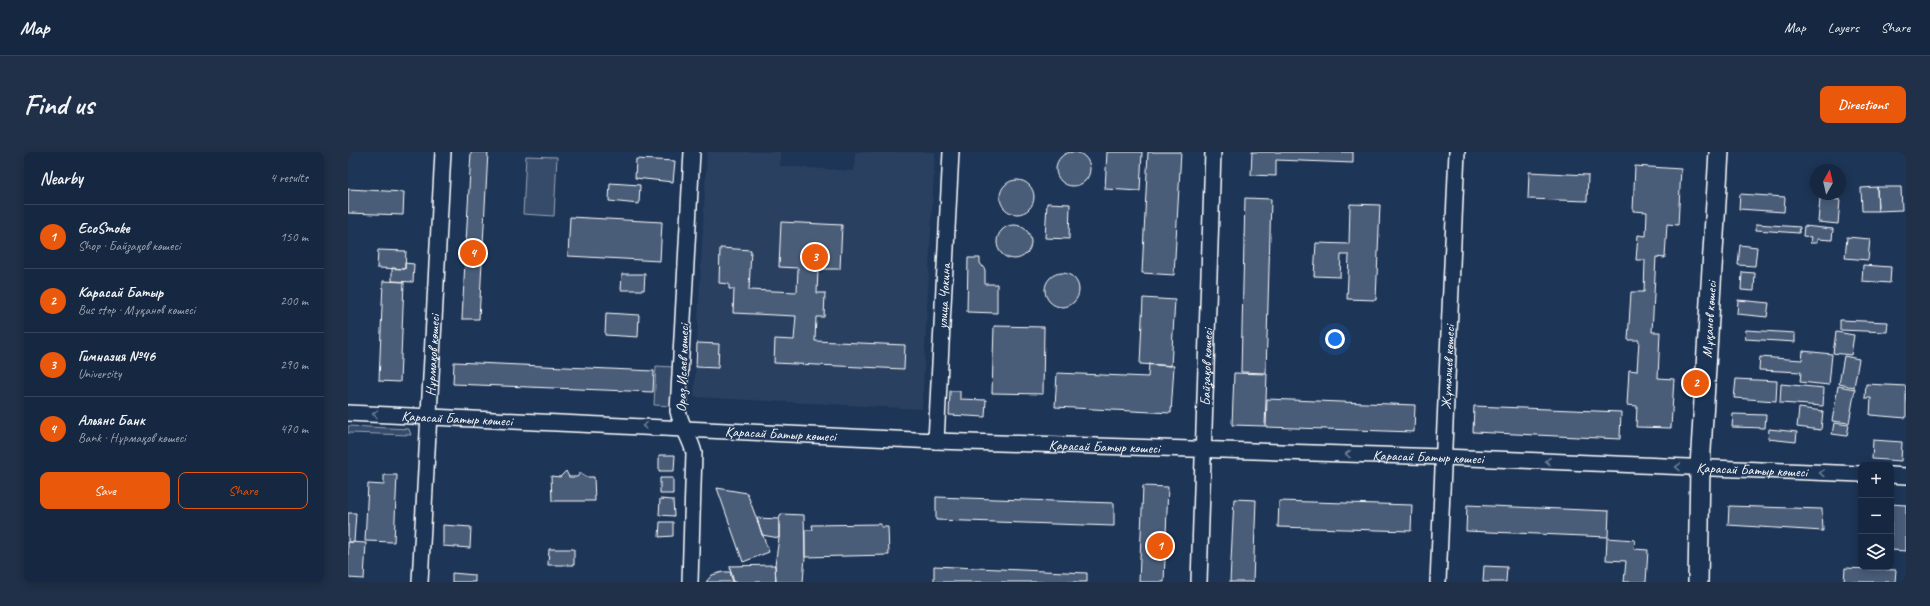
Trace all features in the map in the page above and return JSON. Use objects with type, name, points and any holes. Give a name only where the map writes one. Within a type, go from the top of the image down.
[{"type":"main road","name":"Мұқанов көшесі","points":[[1698,582],[1700,467],[1719,152]]},
{"type":"street","name":"Нұрмақов көшесі","points":[[420,582],[442,152]]},
{"type":"street","name":"Ораз Исаев көшесі","points":[[690,582],[694,453],[692,444],[678,411],[692,152]]},
{"type":"street","name":"улица Чокина","points":[[936,441],[950,152]]},
{"type":"street","name":"Байзақов көшесі","points":[[1199,582],[1213,152]]},
{"type":"street","name":"Жұмалиев көшесі","points":[[1438,582],[1457,152]]},
{"type":"street","name":"Қарасай Батыр көшесі","points":[[348,413],[936,441],[1443,457],[1858,474]]},
{"type":"street","points":[[1894,475],[1906,476]]},
{"type":"shaded area","points":[[707,152],[780,152],[780,166],[854,171],[855,152],[935,152],[922,409],[694,397]]},
{"type":"shaded area","points":[[526,156],[557,157],[554,216],[523,214]]},
{"type":"shaded area","points":[[656,366],[673,367],[671,406],[654,405]]},
{"type":"shaded area","points":[[348,426],[409,429],[411,435],[348,433]]},
{"type":"building","points":[[471,152],[488,152],[482,262],[465,261]]},
{"type":"building","points":[[1076,152],[1083,154],[1088,159],[1090,169],[1088,179],[1083,184],[1070,186],[1063,184],[1058,179],[1056,166],[1058,159],[1063,154]]},
{"type":"building","points":[[1107,152],[1142,152],[1140,191],[1105,189]]},
{"type":"building","points":[[1148,152],[1181,152],[1174,275],[1142,273]]},
{"type":"building","points":[[1252,152],[1353,152],[1353,163],[1276,160],[1276,176],[1251,175]]},
{"type":"building","points":[[636,159],[675,161],[673,182],[635,178]]},
{"type":"building","points":[[1635,166],[1681,169],[1678,225],[1667,224],[1665,258],[1656,257],[1652,332],[1660,332],[1658,378],[1674,379],[1671,428],[1636,427],[1637,406],[1627,405],[1629,370],[1637,371],[1639,340],[1628,340],[1631,292],[1644,292],[1645,260],[1636,260],[1638,235],[1646,236],[1647,212],[1633,211]]},
{"type":"building","points":[[1529,172],[1588,175],[1587,201],[1528,199]]},
{"type":"building","points":[[1020,180],[1027,182],[1032,187],[1034,197],[1032,207],[1027,212],[1014,214],[1007,212],[1002,207],[1000,194],[1002,187],[1007,182]]},
{"type":"building","points":[[610,183],[640,185],[639,204],[609,201]]},
{"type":"building","points":[[1877,187],[1878,211],[1862,211],[1861,188]]},
{"type":"building","points":[[1877,187],[1901,187],[1902,210],[1878,211]]},
{"type":"building","points":[[348,189],[404,192],[403,215],[348,213]]},
{"type":"building","points":[[1740,194],[1785,197],[1784,212],[1739,209]]},
{"type":"building","points":[[1245,198],[1271,199],[1266,373],[1241,372]]},
{"type":"building","points":[[1820,200],[1840,200],[1838,224],[1818,222]]},
{"type":"building","points":[[1047,203],[1070,204],[1069,239],[1045,238]]},
{"type":"building","points":[[1350,204],[1380,205],[1376,300],[1347,299],[1349,255],[1341,255],[1340,277],[1314,276],[1316,243],[1349,244]]},
{"type":"building","points":[[570,217],[662,222],[660,261],[568,256]]},
{"type":"building","points":[[781,222],[842,225],[840,269],[818,269],[817,293],[825,293],[824,317],[816,317],[815,341],[905,345],[904,369],[774,363],[775,339],[794,340],[796,316],[733,313],[734,289],[729,289],[729,284],[719,283],[720,248],[751,250],[749,290],[797,292],[798,268],[779,267]]},
{"type":"building","points":[[1756,224],[1800,227],[1799,233],[1756,230]]},
{"type":"building","points":[[1011,225],[1017,225],[1021,226],[1028,232],[1031,242],[1030,249],[1024,256],[1017,259],[1011,259],[1007,258],[1000,252],[997,245],[997,239],[998,235],[1004,228]]},
{"type":"building","points":[[1804,226],[1833,229],[1832,240],[1817,239],[1817,243],[1810,243],[1811,237],[1803,236]]},
{"type":"building","points":[[1847,237],[1870,239],[1868,260],[1845,258]]},
{"type":"building","points":[[1740,245],[1757,247],[1755,266],[1738,265]]},
{"type":"building","points":[[378,250],[406,251],[405,269],[377,268]]},
{"type":"building","points":[[968,258],[980,258],[980,263],[985,270],[985,284],[997,284],[997,313],[967,312]]},
{"type":"building","points":[[465,261],[482,262],[479,319],[462,319]]},
{"type":"building","points":[[405,263],[414,264],[413,282],[392,281],[392,268],[405,269]]},
{"type":"building","points":[[1863,265],[1891,267],[1890,283],[1862,281]]},
{"type":"building","points":[[1742,272],[1755,273],[1754,291],[1741,290]]},
{"type":"building","points":[[1059,273],[1065,273],[1074,278],[1078,284],[1078,296],[1074,302],[1065,307],[1059,307],[1050,302],[1045,293],[1045,287],[1050,278]]},
{"type":"building","points":[[622,274],[645,274],[644,290],[621,290]]},
{"type":"building","points":[[383,281],[404,282],[400,382],[379,381]]},
{"type":"building","points":[[1143,298],[1175,300],[1171,366],[1140,364]]},
{"type":"building","points":[[1738,300],[1769,303],[1767,317],[1737,314]]},
{"type":"building","points":[[606,313],[639,315],[638,337],[605,335]]},
{"type":"building","points":[[1840,320],[1888,322],[1887,332],[1840,330]]},
{"type":"building","points":[[994,326],[1044,327],[1043,394],[992,393]]},
{"type":"building","points":[[1746,330],[1795,333],[1795,342],[1745,339]]},
{"type":"building","points":[[1836,332],[1854,335],[1851,355],[1833,353]]},
{"type":"building","points":[[697,343],[719,344],[718,368],[696,367]]},
{"type":"building","points":[[1803,351],[1832,354],[1829,385],[1800,382],[1801,372],[1759,370],[1760,357],[1802,360]]},
{"type":"building","points":[[1844,356],[1859,359],[1854,387],[1839,384]]},
{"type":"building","points":[[454,362],[654,371],[653,392],[453,384]]},
{"type":"building","points":[[1149,364],[1174,366],[1171,413],[1055,407],[1057,373],[1148,377]]},
{"type":"building","points":[[1234,373],[1267,374],[1265,426],[1232,425]]},
{"type":"building","points":[[1736,379],[1777,381],[1776,401],[1734,398]]},
{"type":"building","points":[[1781,384],[1824,388],[1823,406],[1780,403]]},
{"type":"building","points":[[1866,384],[1906,386],[1906,418],[1870,415],[1871,398],[1865,398]]},
{"type":"building","points":[[1838,386],[1855,389],[1849,423],[1832,421]]},
{"type":"building","points":[[950,391],[960,391],[960,399],[986,400],[985,417],[949,415]]},
{"type":"building","points":[[1267,399],[1415,405],[1414,432],[1266,427]]},
{"type":"building","points":[[1474,406],[1621,412],[1620,439],[1473,432]]},
{"type":"building","points":[[1799,408],[1823,411],[1821,430],[1797,427]]},
{"type":"building","points":[[1733,414],[1766,415],[1765,428],[1732,427]]},
{"type":"building","points":[[1834,423],[1849,425],[1847,436],[1832,434]]},
{"type":"building","points":[[1769,429],[1797,432],[1796,442],[1768,439]]},
{"type":"building","points":[[1873,440],[1902,442],[1901,461],[1872,459]]},
{"type":"building","points":[[659,455],[675,455],[674,471],[659,471]]},
{"type":"building","points":[[566,471],[569,477],[577,477],[581,472],[585,477],[594,477],[595,501],[552,501],[551,476],[560,477]]},
{"type":"building","points":[[384,475],[397,475],[394,542],[365,541],[368,484],[384,485]]},
{"type":"building","points":[[660,478],[673,478],[673,494],[660,494]]},
{"type":"building","points":[[1143,486],[1168,487],[1164,582],[1139,582]]},
{"type":"building","points":[[717,488],[747,493],[769,552],[743,562]]},
{"type":"building","points":[[936,497],[1114,503],[1114,526],[936,520]]},
{"type":"building","points":[[660,499],[673,500],[674,516],[659,515]]},
{"type":"building","points":[[1234,499],[1256,500],[1253,582],[1230,582]]},
{"type":"building","points":[[1279,501],[1412,505],[1411,531],[1278,527]]},
{"type":"building","points":[[1894,504],[1906,505],[1906,551],[1894,550]]},
{"type":"building","points":[[1467,505],[1609,511],[1608,537],[1466,531]]},
{"type":"building","points":[[1729,506],[1822,509],[1823,531],[1728,525]]},
{"type":"building","points":[[348,513],[356,513],[354,542],[348,542]]},
{"type":"building","points":[[781,514],[804,515],[805,557],[803,582],[776,582],[775,565],[779,538],[779,519]]},
{"type":"building","points":[[757,518],[779,519],[779,538],[762,535]]},
{"type":"building","points":[[660,522],[673,522],[673,536],[659,537]]},
{"type":"building","points":[[881,524],[881,527],[888,527],[889,555],[805,557],[805,530],[813,530],[812,525]]},
{"type":"building","points":[[443,525],[471,527],[470,548],[443,546]]},
{"type":"building","points":[[1607,538],[1635,540],[1634,549],[1648,550],[1646,582],[1624,582],[1626,561],[1606,560]]},
{"type":"building","points":[[348,542],[366,543],[364,579],[348,578]]},
{"type":"building","points":[[549,549],[574,549],[574,565],[548,565]]},
{"type":"building","points":[[775,565],[776,582],[733,582],[731,576],[730,566]]},
{"type":"building","points":[[934,566],[1087,573],[1087,582],[934,582]]},
{"type":"building","points":[[1484,566],[1507,567],[1506,582],[1483,582]]},
{"type":"building","points":[[1845,568],[1858,569],[1858,570],[1896,570],[1895,582],[1844,582]]},
{"type":"building","points":[[723,572],[731,572],[734,582],[706,582],[712,575]]},
{"type":"building","points":[[452,573],[475,575],[475,582],[452,582]]},
{"type":"place","name":"Альянс Банк","points":[[473,253]]},
{"type":"place","name":"Гимназия №46","points":[[815,257]]},
{"type":"place","name":"Карасай Батыр","points":[[1696,383]]},
{"type":"place","name":"EcoSmoke","points":[[1160,546]]}]
